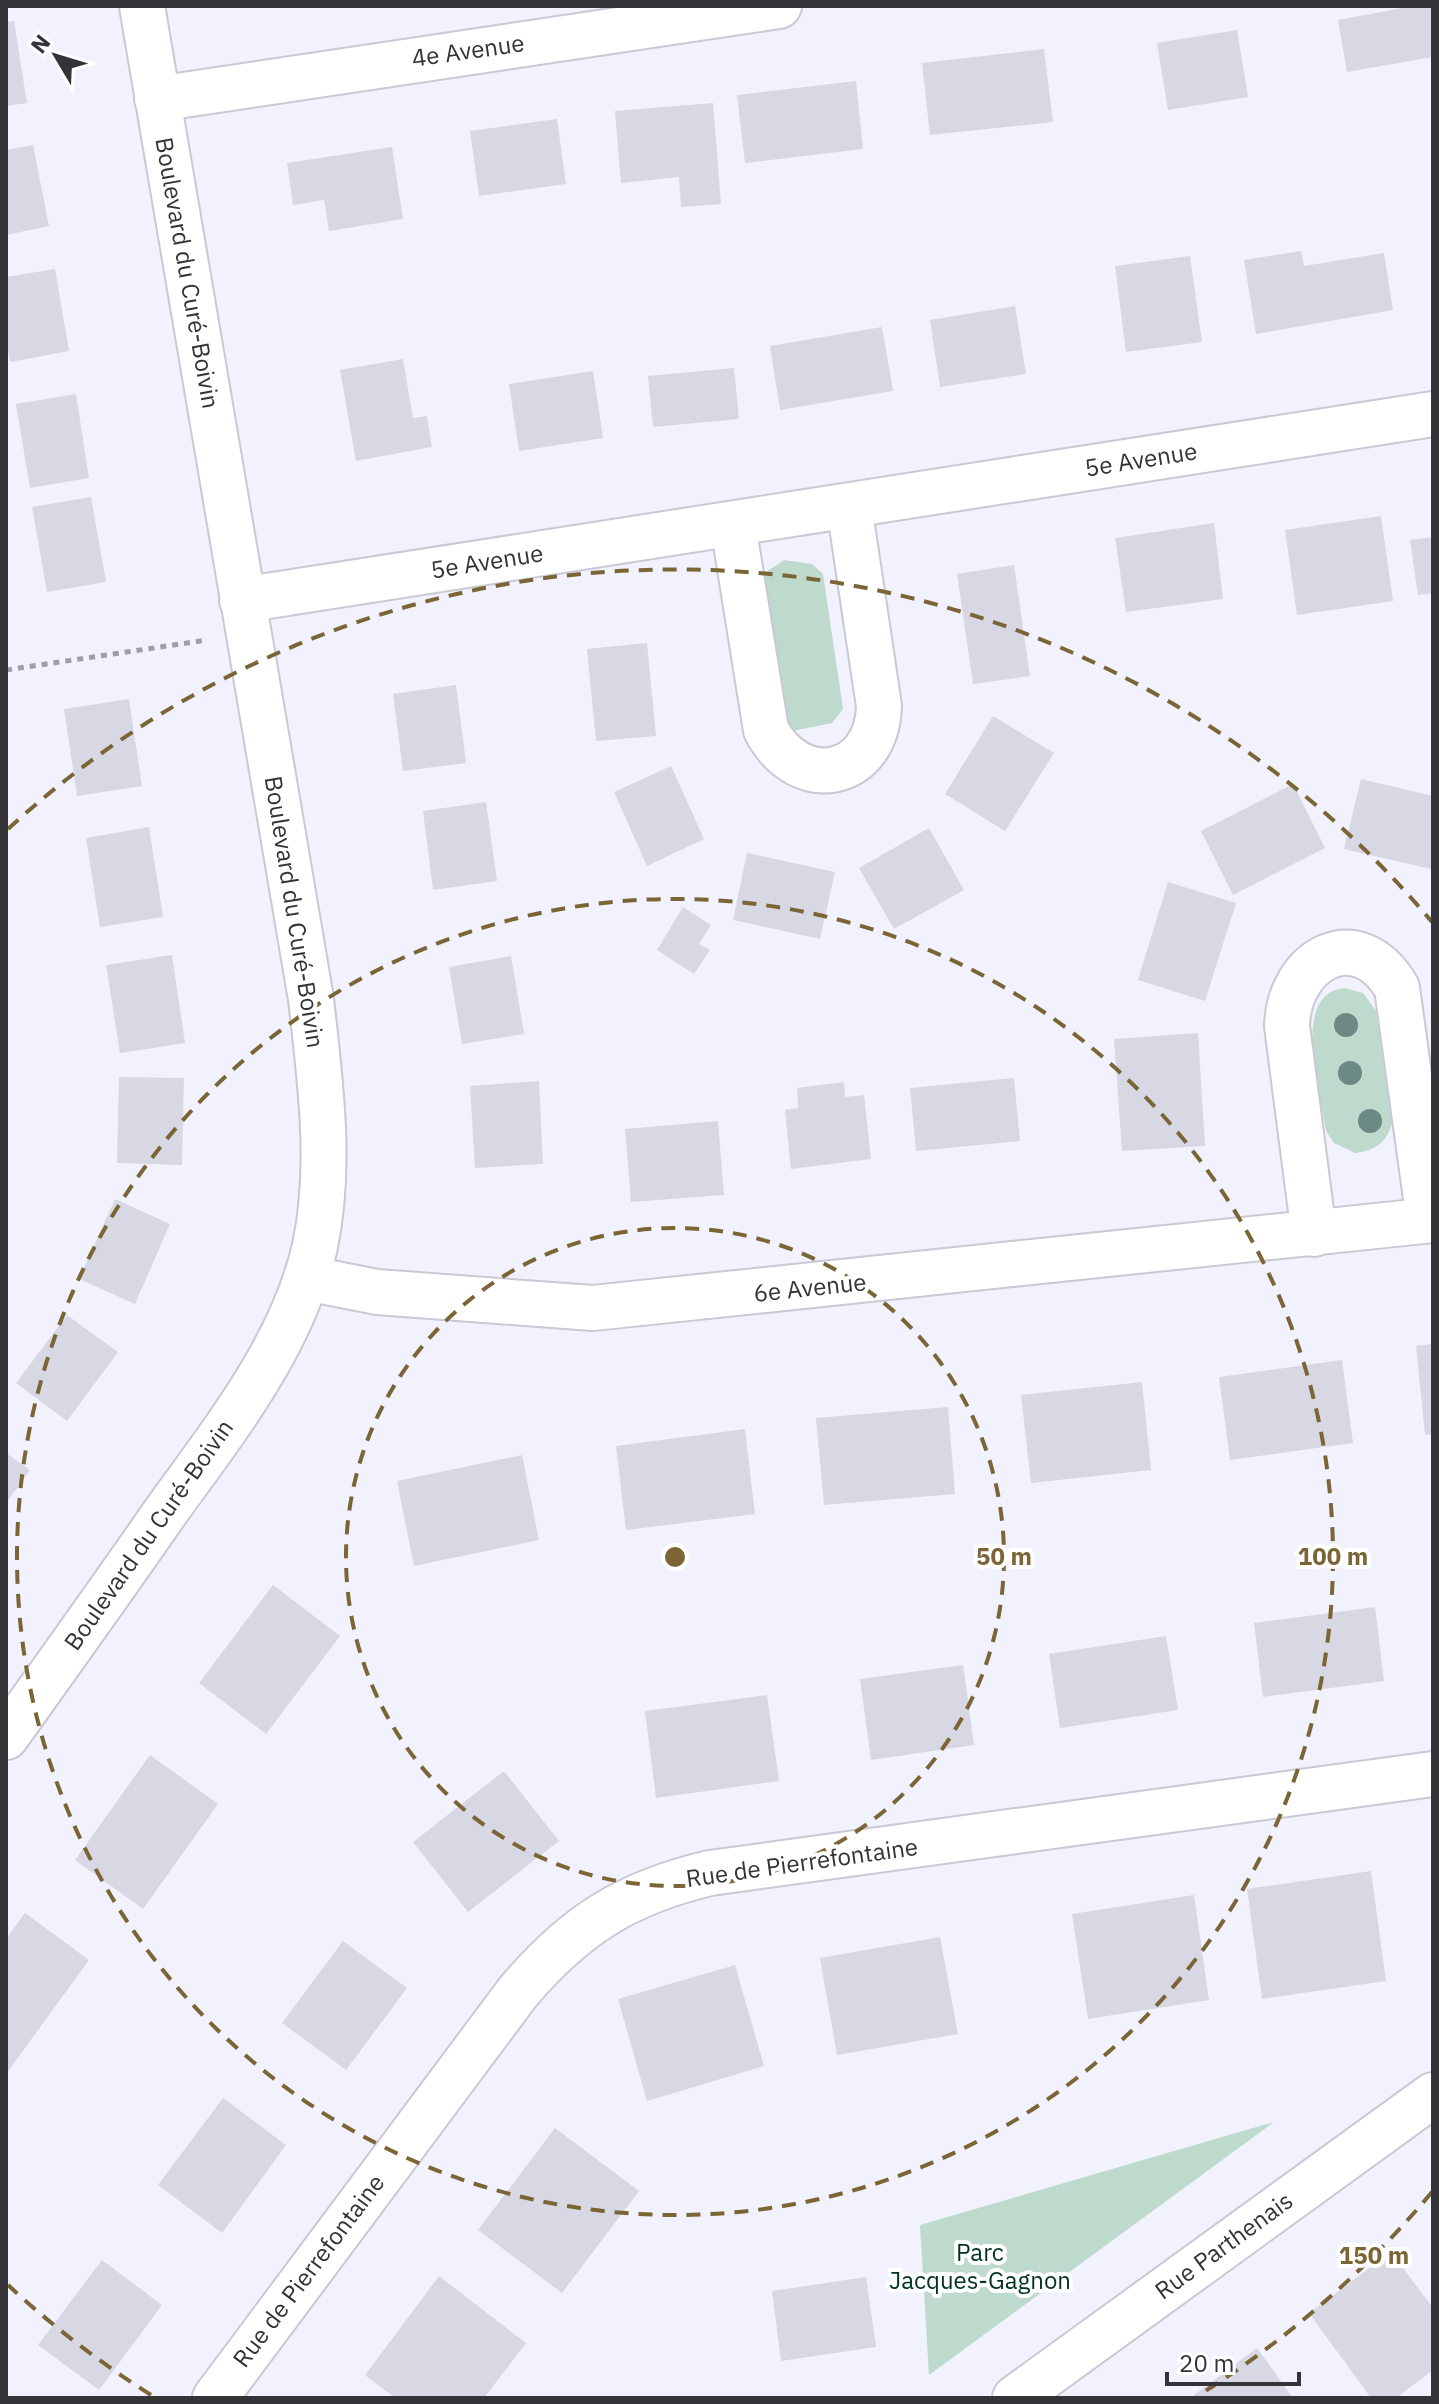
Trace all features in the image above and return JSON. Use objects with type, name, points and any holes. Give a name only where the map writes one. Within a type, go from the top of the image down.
[{"type":"street","name":"Boulevard du Curé-Boivin","points":[[6,1737],[236,1412],[290,1320],[306,1278],[321,1203],[320,1076],[311,999],[142,6]]},
{"type":"street","name":"4e Avenue","points":[[157,99],[623,18],[779,6]]},
{"type":"street","name":"5e Avenue","points":[[242,600],[1433,414]]},
{"type":"street","points":[[733,525],[766,730],[773,744],[797,764],[813,771],[828,771],[857,759],[878,724],[879,706],[849,506]]},
{"type":"street","name":"6e Avenue","points":[[306,1278],[377,1292],[593,1308],[1314,1234],[1431,1220],[1397,988],[1385,970],[1365,956],[1335,954],[1311,965],[1293,991],[1288,1006],[1287,1026],[1314,1234]]},
{"type":"street","name":"Rue de Pierrefontaine","points":[[215,2398],[518,1992],[582,1926],[623,1903],[656,1888],[710,1873],[1433,1774]]},
{"type":"street","name":"Rue Parthenais","points":[[1015,2398],[1433,2095]]},
{"type":"path","points":[[6,670],[212,639]]},
{"type":"green space","points":[[784,560],[812,564],[823,574],[843,709],[832,723],[782,733],[763,574]]},
{"type":"green space","points":[[1345,988],[1363,993],[1376,1011],[1392,1123],[1379,1144],[1355,1153],[1334,1143],[1326,1131],[1313,1048],[1313,1026],[1318,1007],[1328,994]]},
{"type":"green space","name":"Parc Jacques-Gagnon","points":[[1274,2122],[929,2375],[920,2225]]},
{"type":"building","points":[[1414,6],[1433,6],[1433,57],[1347,72],[1338,20]]},
{"type":"building","points":[[14,21],[27,103],[6,106],[6,22]]},
{"type":"building","points":[[1237,30],[1248,97],[1168,110],[1157,43]]},
{"type":"building","points":[[1044,49],[1053,122],[930,135],[922,63]]},
{"type":"building","points":[[856,81],[863,149],[745,163],[737,95]]},
{"type":"building","points":[[713,103],[721,204],[681,207],[679,177],[621,183],[615,111]]},
{"type":"building","points":[[557,119],[566,184],[479,196],[470,131]]},
{"type":"building","points":[[33,145],[49,226],[6,235],[6,150]]},
{"type":"building","points":[[392,147],[403,219],[329,231],[324,200],[293,205],[287,163]]},
{"type":"building","points":[[1301,251],[1304,266],[1384,253],[1393,310],[1256,334],[1244,260]]},
{"type":"building","points":[[1190,256],[1202,342],[1126,352],[1115,266]]},
{"type":"building","points":[[55,269],[69,351],[10,362],[6,336],[6,277]]},
{"type":"building","points":[[1015,306],[1026,374],[940,387],[930,320]]},
{"type":"building","points":[[882,327],[893,391],[780,410],[770,346]]},
{"type":"building","points":[[403,359],[413,418],[427,416],[432,447],[356,461],[340,370]]},
{"type":"building","points":[[734,368],[739,419],[653,427],[648,376]]},
{"type":"building","points":[[593,371],[603,438],[519,451],[509,384]]},
{"type":"building","points":[[76,394],[89,478],[30,488],[16,404]]},
{"type":"building","points":[[91,497],[106,582],[47,592],[32,507]]},
{"type":"building","points":[[1381,516],[1393,601],[1297,615],[1285,530]]},
{"type":"building","points":[[1214,523],[1223,599],[1126,612],[1115,538]]},
{"type":"building","points":[[1433,537],[1433,593],[1418,595],[1410,540]]},
{"type":"building","points":[[1014,565],[1030,676],[973,684],[957,574]]},
{"type":"building","points":[[647,643],[656,736],[596,741],[587,649]]},
{"type":"building","points":[[456,685],[466,763],[403,771],[393,694]]},
{"type":"building","points":[[129,699],[142,786],[77,796],[64,709]]},
{"type":"building","points":[[993,716],[1054,753],[1005,831],[945,794]]},
{"type":"building","points":[[671,766],[704,839],[647,866],[614,792]]},
{"type":"building","points":[[1361,779],[1433,796],[1431,869],[1344,849]]},
{"type":"building","points":[[1293,784],[1325,848],[1233,895],[1201,831]]},
{"type":"building","points":[[486,802],[497,881],[433,890],[423,811]]},
{"type":"building","points":[[149,827],[163,917],[100,927],[86,838]]},
{"type":"building","points":[[929,828],[964,890],[894,929],[859,868]]},
{"type":"building","points":[[747,853],[835,872],[820,939],[733,920]]},
{"type":"building","points":[[1168,882],[1236,903],[1205,1001],[1138,980]]},
{"type":"building","points":[[683,907],[711,925],[699,944],[710,950],[694,974],[657,950]]},
{"type":"building","points":[[172,955],[185,1043],[120,1053],[106,965]]},
{"type":"building","points":[[511,956],[524,1034],[462,1044],[449,967]]},
{"type":"building","points":[[1198,1033],[1205,1146],[1122,1151],[1114,1039]]},
{"type":"building","points":[[119,1077],[184,1078],[182,1165],[117,1163]]},
{"type":"building","points":[[1014,1078],[1020,1141],[916,1151],[910,1088]]},
{"type":"building","points":[[539,1081],[543,1164],[475,1168],[470,1086]]},
{"type":"building","points":[[844,1082],[845,1097],[864,1095],[871,1159],[791,1169],[785,1110],[798,1108],[797,1088]]},
{"type":"building","points":[[718,1121],[724,1195],[631,1202],[625,1129]]},
{"type":"building","points":[[115,1199],[170,1224],[135,1304],[79,1279]]},
{"type":"building","points":[[67,1315],[118,1352],[67,1421],[16,1383]]},
{"type":"building","points":[[1433,1344],[1433,1434],[1425,1435],[1416,1346]]},
{"type":"building","points":[[1342,1360],[1353,1443],[1230,1460],[1219,1377]]},
{"type":"building","points":[[1142,1382],[1151,1470],[1031,1483],[1021,1395]]},
{"type":"building","points":[[948,1407],[955,1494],[824,1505],[816,1418]]},
{"type":"building","points":[[745,1429],[755,1514],[626,1530],[616,1446]]},
{"type":"building","points":[[6,1453],[30,1470],[6,1503]]},
{"type":"building","points":[[522,1455],[539,1540],[414,1566],[397,1481]]},
{"type":"building","points":[[273,1585],[340,1636],[266,1734],[199,1683]]},
{"type":"building","points":[[1375,1607],[1384,1681],[1263,1697],[1254,1623]]},
{"type":"building","points":[[1166,1636],[1178,1710],[1060,1728],[1049,1654]]},
{"type":"building","points":[[963,1665],[974,1745],[871,1760],[860,1679]]},
{"type":"building","points":[[767,1695],[779,1781],[656,1798],[645,1711]]},
{"type":"building","points":[[150,1755],[218,1804],[143,1909],[75,1860]]},
{"type":"building","points":[[504,1771],[559,1841],[468,1912],[413,1842]]},
{"type":"building","points":[[1371,1871],[1386,1981],[1262,1999],[1247,1889]]},
{"type":"building","points":[[1194,1895],[1209,2000],[1088,2019],[1072,1914]]},
{"type":"building","points":[[25,1913],[89,1960],[6,2074],[6,1939]]},
{"type":"building","points":[[940,1937],[958,2034],[837,2055],[820,1958]]},
{"type":"building","points":[[343,1941],[407,1988],[346,2070],[282,2023]]},
{"type":"building","points":[[735,1965],[764,2066],[647,2101],[618,1999]]},
{"type":"building","points":[[223,2098],[286,2145],[222,2233],[158,2185]]},
{"type":"building","points":[[555,2128],[639,2191],[562,2293],[478,2230]]},
{"type":"building","points":[[1391,2252],[1433,2308],[1433,2370],[1396,2398],[1371,2398],[1309,2313]]},
{"type":"building","points":[[102,2260],[162,2305],[99,2390],[38,2345]]},
{"type":"building","points":[[439,2276],[526,2343],[484,2398],[395,2398],[365,2375]]},
{"type":"building","points":[[866,2277],[876,2347],[781,2361],[772,2291]]},
{"type":"building","points":[[1257,2348],[1293,2398],[1190,2398]]}]
